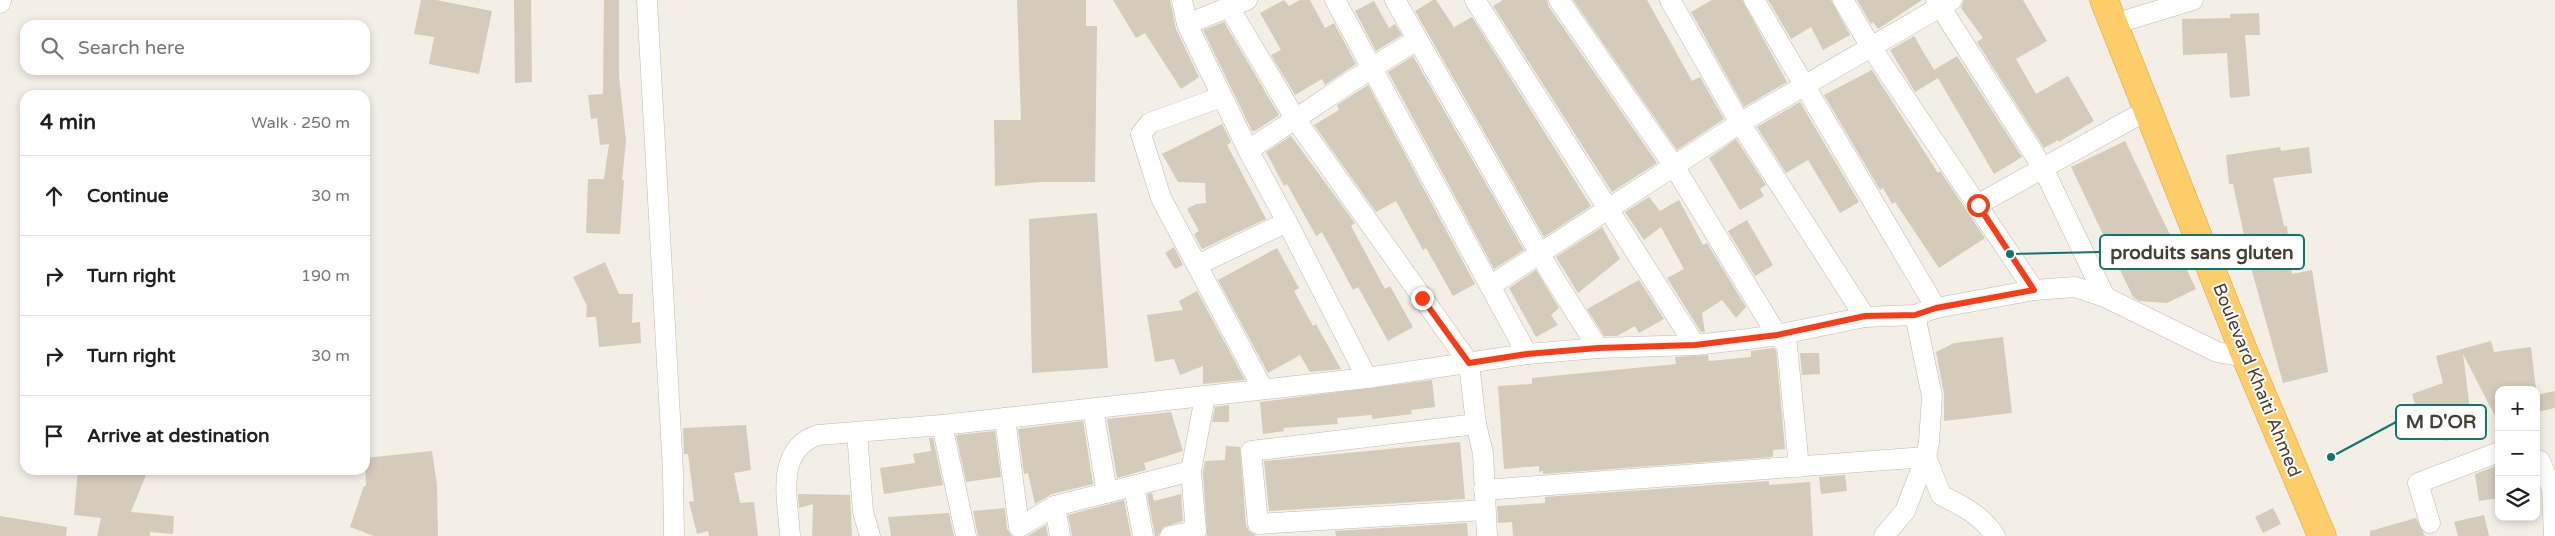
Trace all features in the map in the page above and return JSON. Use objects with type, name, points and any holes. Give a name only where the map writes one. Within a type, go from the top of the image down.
[{"type":"highway","name":"Boulevard Khaiti Ahmed","points":[[2109,12],[2246,357],[2322,536]]},
{"type":"street","points":[[647,0],[673,471],[674,536]]},
{"type":"street","points":[[1182,0],[1187,24],[1221,97],[1367,378]]},
{"type":"street","points":[[1334,0],[1527,354]]},
{"type":"street","points":[[1395,0],[1540,254],[1598,348]]},
{"type":"street","points":[[1475,0],[1695,345]]},
{"type":"street","points":[[1559,0],[1674,166],[1777,335],[1787,345],[1799,467]]},
{"type":"street","points":[[1670,0],[1740,123],[1865,316]]},
{"type":"street","points":[[1754,0],[1936,308]]},
{"type":"street","points":[[1843,0],[1871,48],[2034,290]]},
{"type":"street","points":[[2109,12],[2193,0]]},
{"type":"street","points":[[1490,286],[1740,123],[1871,48],[1943,2],[2043,168],[2105,297]]},
{"type":"street","points":[[1187,24],[1238,4],[1296,120],[1469,363],[1476,424],[1483,452],[1487,536]]},
{"type":"street","points":[[1248,150],[1296,120],[1371,67],[1417,40]]},
{"type":"street","points":[[1221,97],[1150,124],[1141,134],[1161,198],[1263,389]]},
{"type":"street","points":[[1978,205],[2149,110]]},
{"type":"street","points":[[1196,265],[1287,222]]},
{"type":"street","points":[[790,536],[787,467],[794,450],[801,443],[818,436],[1204,397],[1367,378],[1527,354],[1598,348],[1695,345],[1777,335],[1865,316],[1915,315],[1936,308],[2034,290],[2075,287],[2105,297],[2217,352],[2246,357]]},
{"type":"street","points":[[1884,536],[1904,511],[1926,458],[1932,396],[1915,315]]},
{"type":"street","points":[[1170,536],[1196,531],[1191,471],[1204,397]]},
{"type":"street","points":[[1093,408],[1107,494]]},
{"type":"street","points":[[1005,418],[1019,527],[1055,506],[1191,471]]},
{"type":"street","points":[[942,424],[966,536]]},
{"type":"street","points":[[1476,424],[1250,451],[1258,524],[1799,467],[1926,458]]},
{"type":"street","points":[[858,432],[863,512],[870,536]]},
{"type":"street","points":[[2430,523],[2418,483],[2495,454]]},
{"type":"street","points":[[1926,458],[1941,495],[1966,508],[1980,518],[1986,523],[1994,536]]},
{"type":"street","points":[[2540,461],[2553,488],[2554,536]]},
{"type":"street","points":[[1134,487],[1143,536]]},
{"type":"street","points":[[1055,506],[1060,536]]},
{"type":"building","points":[[421,0],[436,0],[492,11],[479,74],[429,64],[434,37],[414,34]]},
{"type":"building","points":[[514,0],[531,0],[532,82],[515,83]]},
{"type":"building","points":[[604,0],[619,0],[619,76],[626,141],[620,234],[586,233],[588,179],[604,179],[609,144],[600,145],[597,118],[591,119],[588,95],[603,94]]},
{"type":"building","points":[[1017,0],[1086,0],[1086,26],[1097,26],[1095,182],[1040,182],[995,186],[994,120],[1021,120]]},
{"type":"building","points":[[1113,0],[1170,0],[1176,29],[1199,77],[1181,89],[1145,33],[1136,38]]},
{"type":"building","points":[[1284,0],[1289,6],[1300,0],[1310,0],[1325,28],[1334,23],[1356,64],[1325,85],[1322,79],[1295,95],[1271,55],[1281,50],[1260,13]]},
{"type":"building","points":[[1436,0],[1454,27],[1472,17],[1591,206],[1544,237],[1415,11]]},
{"type":"building","points":[[1503,0],[1547,0],[1549,7],[1657,163],[1612,192],[1493,6]]},
{"type":"building","points":[[1573,0],[1647,0],[1692,81],[1700,77],[1724,119],[1677,150]]},
{"type":"building","points":[[1712,0],[1742,0],[1787,82],[1744,107],[1691,12]]},
{"type":"building","points":[[1768,0],[1831,0],[1850,35],[1823,50],[1811,27],[1791,39]]},
{"type":"building","points":[[1857,0],[1922,0],[1878,29],[1873,22],[1871,24]]},
{"type":"building","points":[[1964,0],[2023,0],[2047,41],[2016,59],[2036,94],[2068,76],[2094,121],[2059,142],[2058,140],[2044,148],[1977,42],[1983,38],[1961,8]]},
{"type":"building","points":[[1374,1],[1389,28],[1395,24],[1402,35],[1376,51],[1355,11]]},
{"type":"building","points":[[2259,13],[2260,35],[2245,35],[2250,96],[2230,98],[2227,53],[2183,55],[2182,19],[2230,18],[2230,14]]},
{"type":"building","points":[[1224,22],[1279,115],[1255,131],[1252,131],[1203,30]]},
{"type":"building","points":[[1914,36],[1934,70],[1957,56],[2022,157],[1994,174],[1938,78],[1915,92],[1890,50]]},
{"type":"building","points":[[1413,56],[1524,250],[1494,269],[1388,72]]},
{"type":"building","points":[[1872,70],[1938,173],[1940,171],[1985,238],[1939,268],[1895,202],[1892,204],[1883,188],[1880,190],[1824,95]]},
{"type":"building","points":[[1368,85],[1475,284],[1453,296],[1426,248],[1423,250],[1396,201],[1376,212],[1314,125],[1339,110],[1337,105]]},
{"type":"building","points":[[1800,102],[1859,202],[1840,213],[1808,160],[1786,173],[1757,127]]},
{"type":"building","points":[[1222,124],[1231,142],[1227,145],[1266,219],[1202,249],[1194,234],[1199,231],[1187,209],[1196,204],[1206,203],[1205,183],[1178,182],[1162,154]]},
{"type":"building","points":[[1291,136],[1355,223],[1351,226],[1385,289],[1390,286],[1413,327],[1388,341],[1358,287],[1353,290],[1322,232],[1316,236],[1287,184],[1284,186],[1266,152]]},
{"type":"building","points":[[1736,139],[1766,185],[1760,189],[1764,196],[1740,210],[1709,158]]},
{"type":"building","points":[[2125,141],[2196,289],[2167,303],[2139,301],[2133,297],[2071,167]]},
{"type":"building","points":[[2280,147],[2281,151],[2309,147],[2312,173],[2273,178],[2284,226],[2287,226],[2292,274],[2312,270],[2328,372],[2283,383],[2242,235],[2244,235],[2233,184],[2229,184],[2226,155]]},
{"type":"building","points":[[1649,197],[1660,211],[1679,200],[1703,245],[1707,243],[1746,307],[1736,318],[1722,300],[1702,313],[1705,332],[1701,332],[1667,278],[1684,269],[1661,227],[1644,240],[1625,212]]},
{"type":"building","points":[[1097,213],[1108,368],[1032,373],[1029,219]]},
{"type":"building","points":[[1747,220],[1773,265],[1755,276],[1728,231]]},
{"type":"building","points":[[1602,227],[1620,259],[1578,293],[1556,257]]},
{"type":"building","points":[[1174,247],[1183,265],[1175,269],[1165,253]]},
{"type":"building","points":[[1277,248],[1299,288],[1294,291],[1313,326],[1316,324],[1341,369],[1310,372],[1300,355],[1268,373],[1218,280]]},
{"type":"building","points":[[605,262],[619,294],[633,294],[632,323],[640,322],[641,343],[599,347],[596,317],[586,317],[587,306],[573,277]]},
{"type":"building","points":[[1536,270],[1559,308],[1551,315],[1558,325],[1536,337],[1509,288]]},
{"type":"building","points":[[1639,280],[1664,319],[1639,333],[1635,326],[1617,336],[1604,336],[1587,309]]},
{"type":"building","points":[[1197,291],[1245,380],[1203,384],[1203,366],[1180,375],[1174,359],[1155,362],[1147,315],[1183,310],[1179,301]]},
{"type":"building","points":[[2003,337],[2012,413],[1944,421],[1944,394],[1936,352],[1954,343]]},
{"type":"building","points":[[2491,341],[2494,352],[2531,347],[2536,386],[2495,386],[2495,416],[2463,354],[2473,434],[2445,441],[2438,414],[2420,420],[2412,394],[2443,383],[2436,356]]},
{"type":"building","points":[[1773,348],[1776,350],[1785,449],[1773,450],[1773,457],[1543,474],[1543,471],[1539,472],[1539,466],[1504,469],[1498,386],[1532,384],[1532,378],[1676,364],[1675,357],[1708,355],[1709,361],[1751,357],[1751,351]]},
{"type":"building","points":[[1800,353],[1819,353],[1820,374],[1802,375]]},
{"type":"building","points":[[1432,380],[1435,407],[1411,410],[1412,414],[1372,419],[1372,415],[1337,418],[1338,424],[1283,428],[1284,431],[1263,434],[1260,402]]},
{"type":"building","points":[[2555,391],[2555,408],[2540,411],[2540,394]]},
{"type":"building","points":[[1229,405],[1229,422],[1212,422],[1215,407]]},
{"type":"building","points":[[1171,412],[1183,451],[1144,463],[1146,470],[1117,478],[1107,419]]},
{"type":"building","points":[[1083,421],[1093,484],[1052,494],[1035,504],[1028,473],[1024,474],[1018,429]]},
{"type":"building","points":[[746,425],[751,470],[734,473],[740,503],[754,502],[758,536],[709,536],[708,531],[697,534],[689,502],[694,501],[688,454],[684,454],[683,428]]},
{"type":"building","points":[[995,431],[1001,477],[966,482],[956,435]]},
{"type":"building","points":[[929,438],[933,438],[943,485],[884,494],[880,468],[915,463],[913,454],[931,451]]},
{"type":"building","points":[[1460,442],[1465,499],[1269,511],[1264,461]]},
{"type":"building","points":[[1226,446],[1240,447],[1246,525],[1249,531],[1256,536],[1207,536],[1203,472],[1205,461],[1225,460]]},
{"type":"building","points":[[432,451],[437,485],[438,536],[374,536],[350,527],[364,486],[366,486],[366,475],[370,475],[370,457]]},
{"type":"building","points":[[2495,466],[2495,499],[2479,501],[2475,474]]},
{"type":"building","points":[[78,475],[146,475],[131,512],[174,516],[173,534],[150,532],[150,536],[97,536],[101,518],[74,515]]},
{"type":"building","points":[[1845,475],[1847,491],[1821,494],[1819,477]]},
{"type":"building","points":[[1769,481],[1769,485],[1810,482],[1813,536],[1513,536],[1512,522],[1498,523],[1497,506],[1545,503],[1545,497]]},
{"type":"building","points":[[1152,493],[1154,501],[1181,494],[1183,521],[1163,527],[1158,536],[1155,536],[1147,494]]},
{"type":"building","points":[[798,494],[850,495],[852,536],[812,536],[813,504],[799,508]]},
{"type":"building","points":[[1124,500],[1131,536],[1072,536],[1068,515]]},
{"type":"building","points":[[1005,508],[1007,529],[1012,536],[978,536],[973,511]]},
{"type":"building","points":[[2273,508],[2281,524],[2263,533],[2255,517]]},
{"type":"building","points":[[949,513],[954,536],[891,536],[888,517]]},
{"type":"building","points":[[2484,515],[2489,536],[2458,536],[2454,522]]},
{"type":"building","points":[[0,516],[67,527],[66,536],[0,536]]},
{"type":"building","points":[[2416,518],[2425,536],[2370,536],[2370,531]]},
{"type":"building","points":[[1467,523],[1468,536],[1336,536],[1335,531]]},
{"type":"building","points":[[1046,525],[1048,536],[1027,536]]},
{"type":"place","name":"produits sans gluten","points":[[2010,254]]},
{"type":"place","name":"M D'OR","points":[[2331,457]]},
{"type":"route","points":[[1422,298],[1469,363],[1527,354],[1598,348],[1695,345],[1777,335],[1865,316],[1915,315],[1936,308],[2034,290],[1978,205]]}]
